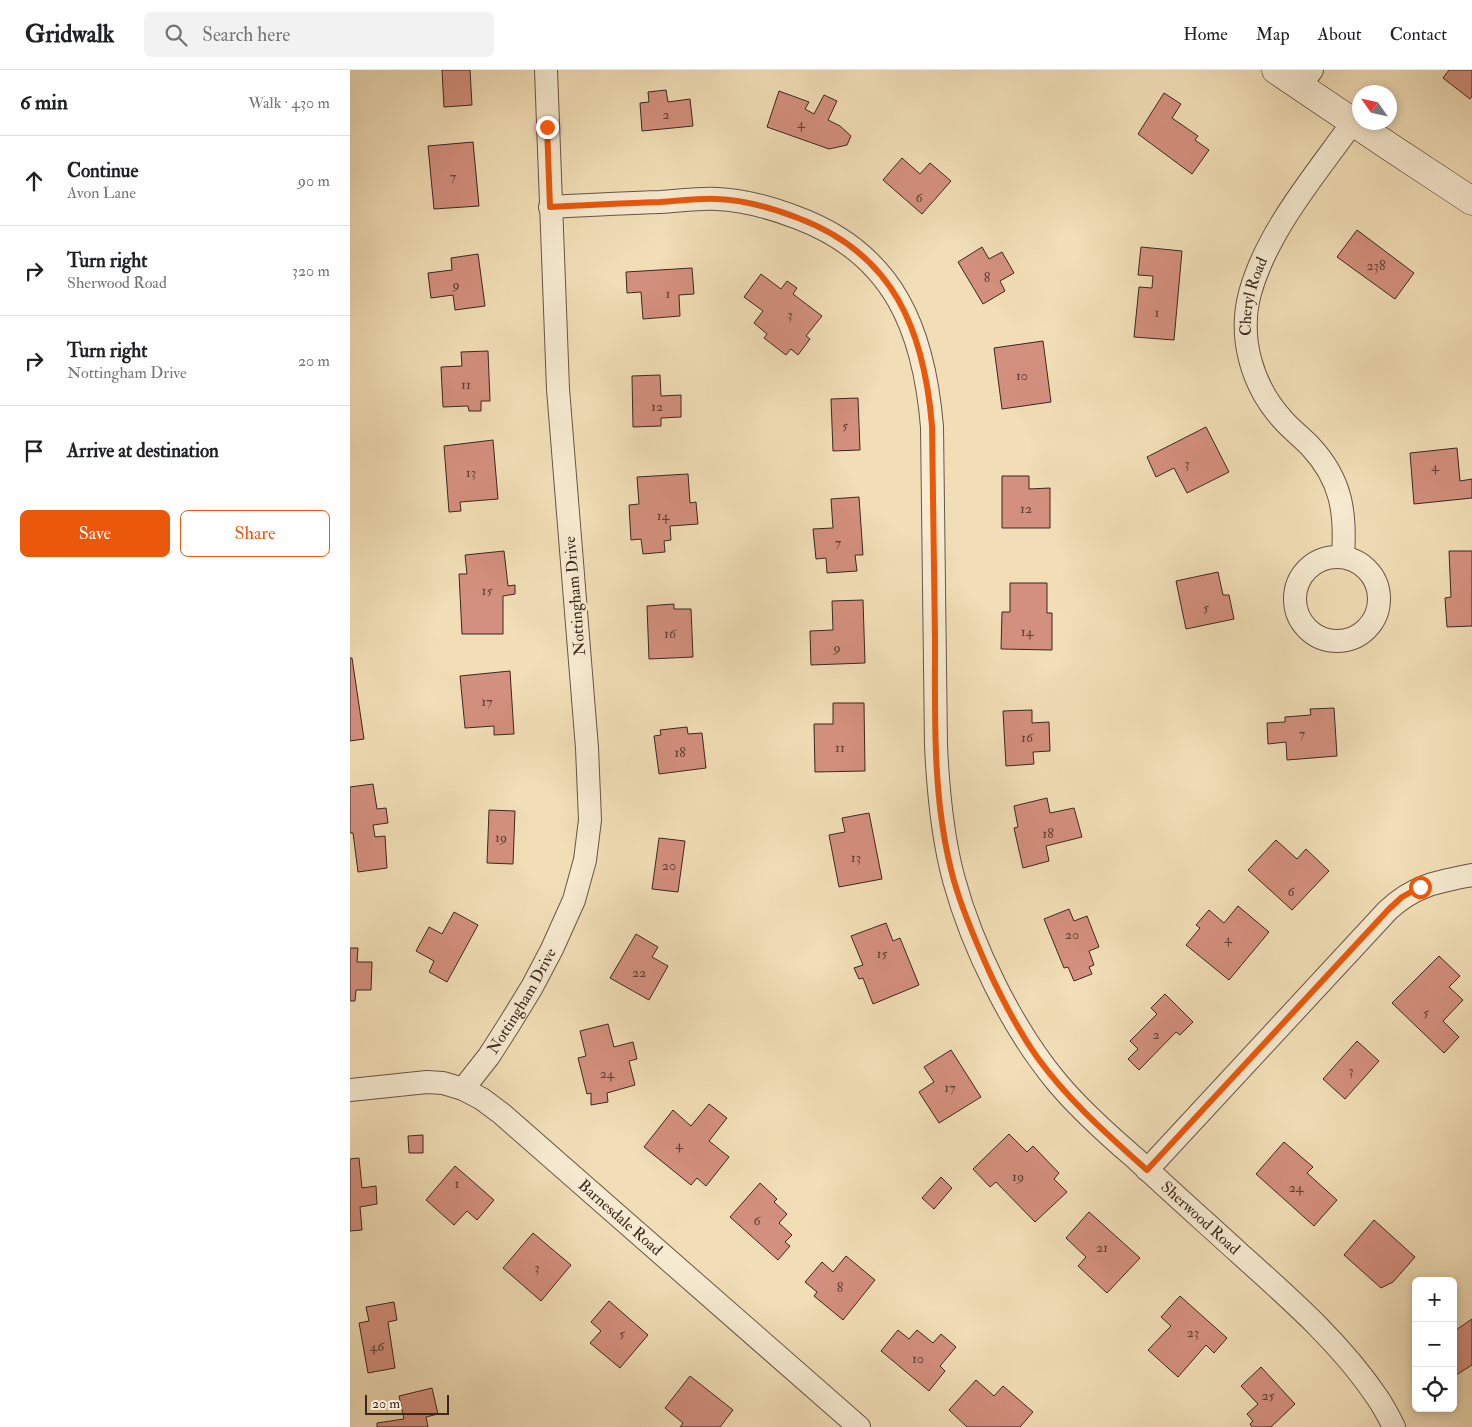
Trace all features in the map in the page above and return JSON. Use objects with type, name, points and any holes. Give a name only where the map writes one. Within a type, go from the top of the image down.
[{"type":"street","name":"Nottingham Drive","points":[[463,1089],[489,1056],[510,1023],[552,949],[574,900],[585,860],[590,820],[587,748],[558,389],[546,70]]},
{"type":"street","points":[[1276,70],[1306,78],[1352,121]]},
{"type":"street","name":"Cheryl Road","points":[[1343,557],[1345,531],[1343,509],[1338,488],[1328,468],[1311,447],[1282,420],[1258,384],[1246,341],[1246,316],[1250,294],[1268,248],[1303,192],[1352,123]]},
{"type":"street","points":[[1365,130],[1472,201]]},
{"type":"street","name":"Sherwood Road","points":[[550,207],[716,199],[751,203],[810,222],[840,238],[864,256],[886,280],[902,306],[923,363],[929,394],[932,426],[936,745],[942,814],[954,880],[968,921],[998,989],[1018,1027],[1056,1082],[1147,1170],[1274,1284],[1324,1333],[1373,1391],[1394,1427]]},
{"type":"street","points":[[1147,1170],[1402,897],[1420,887],[1472,874]]},
{"type":"street","name":"Barnesdale Road","points":[[350,1090],[427,1082],[443,1083],[463,1089],[482,1099],[502,1114],[834,1419],[858,1427]]},
{"type":"building","points":[[442,70],[470,70],[472,105],[444,107]]},
{"type":"building","points":[[1449,70],[1472,70],[1472,96],[1470,99],[1443,78]]},
{"type":"building","points":[[666,90],[668,102],[690,99],[693,126],[642,131],[640,103],[649,102],[648,92]]},
{"type":"building","points":[[779,91],[809,102],[805,109],[814,114],[824,95],[837,101],[828,120],[840,126],[851,136],[847,145],[829,149],[767,127]]},
{"type":"building","points":[[1164,93],[1181,104],[1172,118],[1198,136],[1195,140],[1209,150],[1192,174],[1138,134]]},
{"type":"building","points":[[473,142],[479,206],[434,209],[428,146]]},
{"type":"building","points":[[902,158],[920,174],[930,163],[951,181],[922,214],[883,180]]},
{"type":"building","points":[[1357,230],[1414,273],[1395,299],[1337,257]]},
{"type":"building","points":[[982,247],[989,259],[1002,252],[1014,273],[1000,281],[1005,291],[983,304],[958,262]]},
{"type":"building","points":[[1141,247],[1182,251],[1174,340],[1134,337],[1139,287],[1152,288],[1153,276],[1138,275]]},
{"type":"building","points":[[478,254],[485,306],[455,310],[453,295],[431,298],[428,273],[452,270],[451,258]]},
{"type":"building","points":[[692,268],[694,294],[679,295],[680,316],[643,319],[641,292],[627,293],[626,272]]},
{"type":"building","points":[[761,274],[781,289],[787,281],[797,288],[793,294],[822,316],[806,336],[810,339],[798,355],[791,349],[786,355],[764,338],[767,334],[754,323],[763,311],[744,297]]},
{"type":"building","points":[[1043,341],[1051,402],[1002,409],[994,348]]},
{"type":"building","points":[[488,351],[490,401],[481,401],[481,411],[469,411],[468,406],[443,407],[441,367],[462,366],[461,352]]},
{"type":"building","points":[[660,375],[661,396],[681,395],[681,417],[661,418],[661,426],[633,427],[632,376]]},
{"type":"building","points":[[858,398],[860,450],[833,451],[831,399]]},
{"type":"building","points":[[1206,427],[1229,472],[1187,493],[1174,468],[1156,477],[1147,457]]},
{"type":"building","points":[[493,440],[498,499],[460,502],[461,511],[449,512],[444,446]]},
{"type":"building","points":[[1457,448],[1460,481],[1472,479],[1472,498],[1414,504],[1410,453]]},
{"type":"building","points":[[688,474],[690,503],[696,502],[698,524],[670,526],[671,540],[664,541],[665,552],[643,554],[641,539],[631,540],[629,505],[639,504],[637,477]]},
{"type":"building","points":[[1002,476],[1029,476],[1029,489],[1050,488],[1050,528],[1002,528]]},
{"type":"building","points":[[859,497],[863,555],[855,555],[857,571],[827,573],[826,558],[816,559],[813,529],[833,528],[831,499]]},
{"type":"building","points":[[504,551],[508,586],[515,585],[515,594],[503,596],[503,634],[462,634],[459,574],[467,574],[465,555]]},
{"type":"building","points":[[1449,551],[1472,551],[1472,626],[1447,627],[1445,598],[1451,597]]},
{"type":"building","points":[[1218,572],[1223,595],[1229,595],[1234,619],[1186,629],[1176,581]]},
{"type":"building","points":[[1010,583],[1047,583],[1047,613],[1052,613],[1052,650],[1001,649],[1002,612],[1010,612]]},
{"type":"building","points":[[863,600],[865,663],[811,665],[810,631],[833,630],[832,601]]},
{"type":"building","points":[[674,604],[674,609],[691,609],[693,657],[649,659],[647,606]]},
{"type":"building","points":[[350,658],[352,658],[364,739],[350,741]]},
{"type":"building","points":[[510,671],[514,734],[494,735],[494,726],[465,728],[460,676]]},
{"type":"building","points":[[833,703],[864,703],[865,771],[815,772],[814,724],[833,724]]},
{"type":"building","points":[[1334,708],[1337,756],[1287,760],[1286,742],[1268,744],[1267,723],[1285,722],[1285,717],[1311,715],[1310,709]]},
{"type":"building","points":[[1032,710],[1032,723],[1049,722],[1050,751],[1033,752],[1034,764],[1006,766],[1003,711]]},
{"type":"building","points":[[687,727],[688,734],[702,733],[706,768],[659,774],[654,736],[661,735],[660,730]]},
{"type":"building","points":[[373,784],[377,809],[386,808],[388,823],[373,825],[375,837],[385,836],[387,868],[358,872],[353,833],[350,833],[350,787]]},
{"type":"building","points":[[1047,798],[1050,813],[1074,808],[1082,837],[1046,846],[1049,861],[1023,868],[1014,828],[1018,827],[1014,806]]},
{"type":"building","points":[[489,810],[515,811],[513,864],[487,863]]},
{"type":"building","points":[[869,813],[882,879],[839,887],[829,835],[845,832],[842,818]]},
{"type":"building","points":[[659,838],[685,841],[678,892],[652,889]]},
{"type":"building","points":[[1276,840],[1297,859],[1306,849],[1329,871],[1292,910],[1248,870]]},
{"type":"building","points":[[1238,906],[1269,932],[1229,980],[1186,945],[1200,928],[1196,925],[1209,910],[1224,923]]},
{"type":"building","points":[[1069,909],[1074,921],[1087,916],[1099,947],[1089,951],[1094,965],[1089,967],[1092,974],[1074,981],[1068,967],[1064,968],[1044,919]]},
{"type":"building","points":[[454,912],[478,925],[447,982],[429,972],[434,961],[416,951],[429,927],[442,934]]},
{"type":"building","points":[[886,923],[893,941],[900,938],[919,985],[873,1004],[863,978],[859,979],[854,968],[863,965],[851,936]]},
{"type":"building","points":[[636,934],[658,947],[652,957],[668,966],[649,1000],[610,978]]},
{"type":"building","points":[[350,948],[358,948],[357,962],[372,962],[371,990],[356,990],[355,1001],[350,1001]]},
{"type":"building","points":[[1439,956],[1460,976],[1449,987],[1463,1000],[1443,1021],[1459,1037],[1444,1053],[1392,1003]]},
{"type":"building","points":[[1165,994],[1193,1022],[1180,1035],[1176,1032],[1139,1070],[1128,1059],[1138,1049],[1130,1041],[1157,1014],[1151,1008]]},
{"type":"building","points":[[608,1024],[614,1047],[633,1042],[637,1059],[629,1061],[635,1085],[607,1093],[608,1102],[591,1105],[591,1093],[587,1094],[578,1058],[586,1056],[580,1031]]},
{"type":"building","points":[[1357,1041],[1379,1061],[1345,1099],[1323,1079]]},
{"type":"building","points":[[951,1050],[981,1097],[939,1123],[919,1092],[934,1082],[924,1067]]},
{"type":"building","points":[[709,1104],[727,1118],[709,1141],[729,1157],[706,1186],[697,1178],[691,1185],[644,1147],[673,1110],[691,1126]]},
{"type":"building","points":[[1009,1134],[1027,1152],[1033,1146],[1059,1173],[1054,1179],[1067,1192],[1035,1222],[996,1182],[990,1187],[973,1169]]},
{"type":"building","points":[[423,1135],[423,1153],[409,1153],[408,1136]]},
{"type":"building","points":[[1284,1142],[1313,1167],[1307,1173],[1337,1200],[1314,1226],[1256,1174]]},
{"type":"building","points":[[359,1158],[362,1188],[376,1186],[377,1204],[360,1207],[362,1230],[350,1231],[350,1159]]},
{"type":"building","points":[[455,1166],[494,1200],[477,1220],[467,1211],[454,1225],[426,1200]]},
{"type":"building","points":[[941,1177],[952,1188],[934,1209],[922,1198]]},
{"type":"building","points":[[760,1183],[777,1199],[774,1202],[787,1214],[779,1223],[792,1235],[785,1242],[790,1246],[778,1260],[730,1217]]},
{"type":"building","points":[[1089,1212],[1140,1258],[1107,1293],[1078,1266],[1086,1257],[1066,1238]]},
{"type":"building","points":[[1374,1220],[1415,1257],[1393,1282],[1381,1288],[1344,1255]]},
{"type":"building","points":[[533,1233],[571,1265],[541,1301],[503,1268]]},
{"type":"building","points":[[846,1256],[875,1280],[843,1320],[814,1296],[817,1292],[805,1282],[822,1262],[833,1272]]},
{"type":"building","points":[[1180,1296],[1227,1338],[1214,1353],[1206,1345],[1178,1377],[1148,1350],[1171,1326],[1161,1317]]},
{"type":"building","points":[[609,1301],[648,1335],[620,1368],[590,1343],[601,1331],[591,1322]]},
{"type":"building","points":[[394,1302],[397,1320],[388,1322],[395,1368],[368,1373],[359,1323],[369,1321],[366,1307]]},
{"type":"building","points":[[1472,1319],[1472,1365],[1457,1374],[1457,1367],[1457,1329]]},
{"type":"building","points":[[898,1330],[909,1339],[917,1330],[933,1343],[941,1334],[956,1347],[940,1366],[945,1371],[929,1391],[881,1351]]},
{"type":"building","points":[[1261,1367],[1295,1404],[1271,1427],[1252,1427],[1250,1424],[1253,1421],[1247,1414],[1258,1404],[1241,1386]]},
{"type":"building","points":[[690,1376],[733,1410],[720,1427],[680,1427],[683,1423],[665,1408]]},
{"type":"building","points":[[976,1380],[994,1396],[1003,1386],[1033,1412],[1020,1427],[967,1427],[949,1410]]},
{"type":"building","points":[[432,1388],[438,1414],[426,1417],[428,1427],[377,1427],[377,1423],[404,1419],[399,1396]]},
{"type":"route","points":[[547,127],[550,207],[716,199],[751,203],[810,222],[840,238],[864,256],[886,280],[902,306],[914,332],[923,363],[929,394],[932,426],[936,745],[942,814],[947,850],[954,880],[978,948],[1018,1027],[1037,1056],[1056,1082],[1083,1110],[1147,1170],[1388,910],[1402,897],[1420,887]]}]
